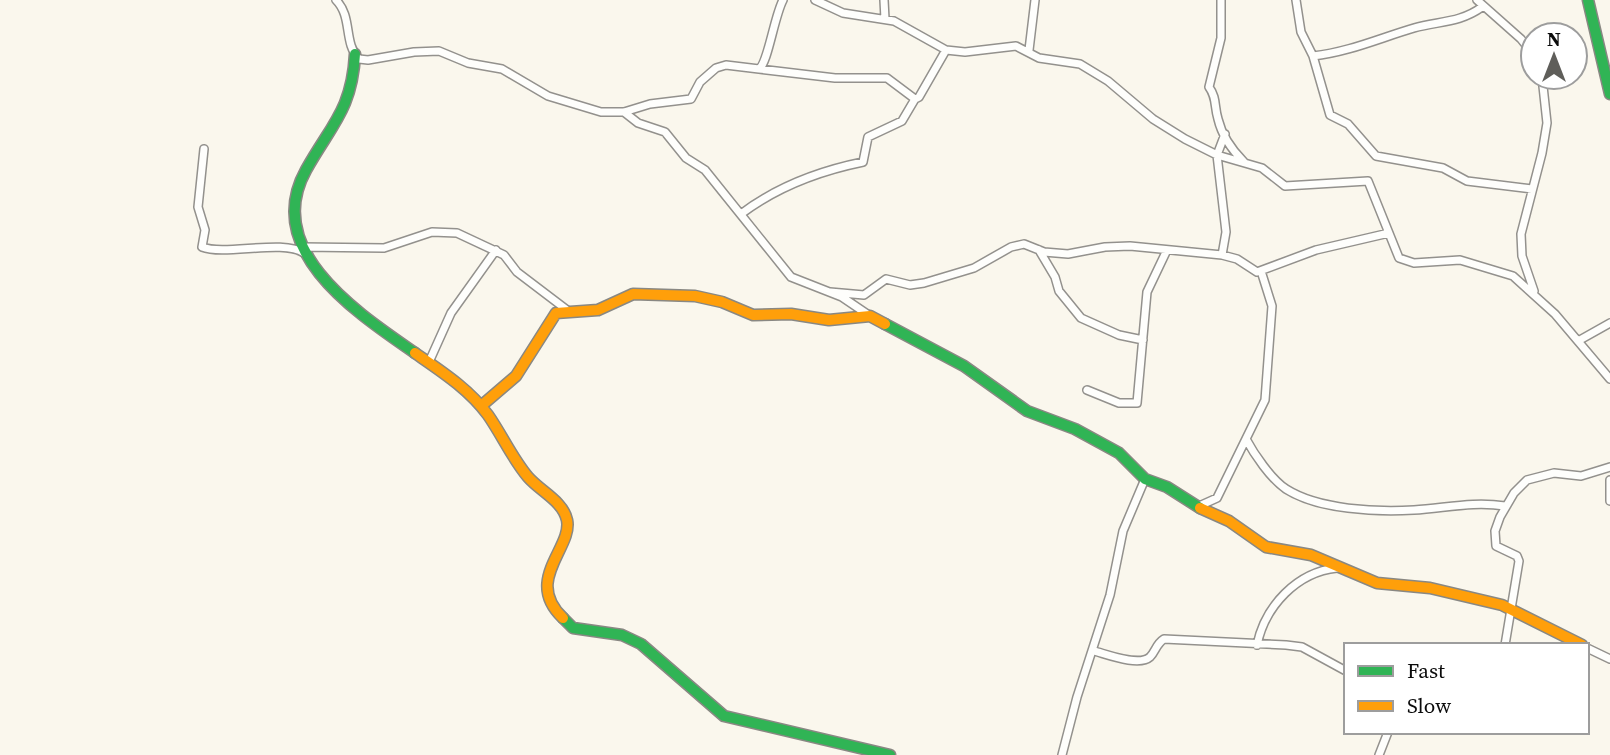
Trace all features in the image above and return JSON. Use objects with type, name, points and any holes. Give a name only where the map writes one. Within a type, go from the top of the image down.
[{"type":"street","points":[[336,0],[347,15],[355,54],[352,82],[343,111],[307,167],[296,195],[294,215],[303,250],[348,303],[429,362],[481,406],[527,478],[560,508],[567,519],[565,534],[553,557],[548,582],[552,608],[560,619],[579,630],[622,635],[641,644],[724,716],[890,755]]},
{"type":"street","points":[[760,69],[766,60],[772,22],[783,0]]},
{"type":"street","points":[[815,0],[843,13],[885,19],[946,50],[976,52],[1009,46],[1029,50],[1047,60],[1080,64],[1108,81],[1153,119],[1217,155],[1262,168],[1283,185],[1291,187],[1357,179],[1368,181],[1399,258],[1407,262],[1448,259],[1471,262],[1513,276],[1536,295],[1610,379]]},
{"type":"street","points":[[884,0],[885,19]]},
{"type":"street","points":[[1029,50],[1035,0]]},
{"type":"street","points":[[1221,0],[1222,38],[1209,84],[1216,97],[1217,118],[1230,147],[1245,163]]},
{"type":"street","points":[[1296,0],[1303,37],[1313,56],[1330,115],[1348,124],[1372,153],[1443,168],[1467,181],[1532,190]]},
{"type":"street","points":[[1588,0],[1610,94]]},
{"type":"street","points":[[1313,56],[1346,51],[1411,29],[1464,19],[1480,3],[1519,38]]},
{"type":"street","points":[[741,214],[771,192],[836,166],[863,162],[868,138],[902,121],[946,50]]},
{"type":"street","points":[[355,54],[368,60],[414,52],[439,51],[468,64],[502,69],[548,96],[601,112],[624,113],[650,104],[691,99],[704,77],[722,66],[835,78],[887,78],[915,99]]},
{"type":"street","points":[[1536,295],[1521,247],[1522,222],[1532,190],[1546,123],[1543,91]]},
{"type":"street","points":[[624,113],[638,123],[670,136],[687,158],[705,170],[785,271],[798,281],[830,292],[964,366],[1027,411],[1060,422],[1119,453],[1146,479],[1167,487],[1197,507],[1229,521],[1266,547],[1311,555],[1377,583],[1430,588],[1513,610],[1578,643]]},
{"type":"street","points":[[1222,255],[1226,232],[1217,155],[1225,134]]},
{"type":"street","points":[[204,149],[198,207],[205,230],[202,247],[261,250],[292,247],[303,250],[384,248],[444,231],[473,239],[496,250],[509,260],[517,272],[567,310]]},
{"type":"street","points":[[830,292],[864,295],[886,279],[910,285],[923,283],[981,265],[1020,244],[1068,254],[1105,247],[1222,255],[1237,259],[1254,271],[1261,271],[1309,252],[1388,233]]},
{"type":"street","points":[[429,362],[451,313],[496,250]]},
{"type":"street","points":[[1039,250],[1055,277],[1059,291],[1082,318],[1107,331],[1143,340]]},
{"type":"street","points":[[1087,390],[1119,403],[1137,403],[1147,292],[1167,250]]},
{"type":"street","points":[[1197,507],[1217,498],[1264,405],[1270,358],[1272,306],[1261,271]]},
{"type":"street","points":[[481,406],[516,376],[553,316],[567,310],[598,310],[634,294],[703,297],[753,315],[791,314],[829,320],[870,316]]},
{"type":"street","points":[[1578,341],[1610,323]]},
{"type":"street","points":[[1246,439],[1260,457],[1264,468],[1284,487],[1315,500],[1398,510],[1472,502],[1505,506]]},
{"type":"street","points":[[1505,643],[1513,610],[1518,558],[1500,550],[1495,540],[1496,525],[1505,506],[1527,480],[1554,473],[1581,476],[1610,467]]},
{"type":"street","points":[[1062,755],[1077,697],[1110,595],[1123,531],[1146,479]]},
{"type":"street","points":[[1610,480],[1610,500]]},
{"type":"street","points":[[1257,645],[1265,620],[1288,590],[1309,575],[1337,568]]},
{"type":"street","points":[[1094,651],[1144,660],[1151,656],[1157,643],[1164,639],[1302,647],[1344,670]]},
{"type":"street","points":[[1589,649],[1610,659]]},
{"type":"street","points":[[1379,755],[1387,734]]},
{"type":"traffic: fast","points":[[1588,0],[1610,94]]},
{"type":"traffic: fast","points":[[355,54],[345,103],[306,170],[295,200],[296,227],[306,253],[323,277],[368,319],[415,353]]},
{"type":"traffic: fast","points":[[885,324],[964,366],[1027,411],[1075,429],[1119,453],[1145,479],[1167,487],[1200,508]]},
{"type":"traffic: fast","points":[[563,618],[573,628],[622,635],[641,644],[724,716],[890,755]]},
{"type":"traffic: slow","points":[[481,406],[516,376],[556,313],[598,310],[633,294],[695,296],[722,302],[753,315],[791,314],[829,320],[870,316],[885,324]]},
{"type":"traffic: slow","points":[[415,353],[472,397],[493,423],[522,470],[565,513],[567,531],[548,578],[552,604],[563,618]]},
{"type":"traffic: slow","points":[[1200,508],[1229,521],[1266,547],[1311,555],[1377,583],[1430,588],[1502,605],[1578,643]]}]
